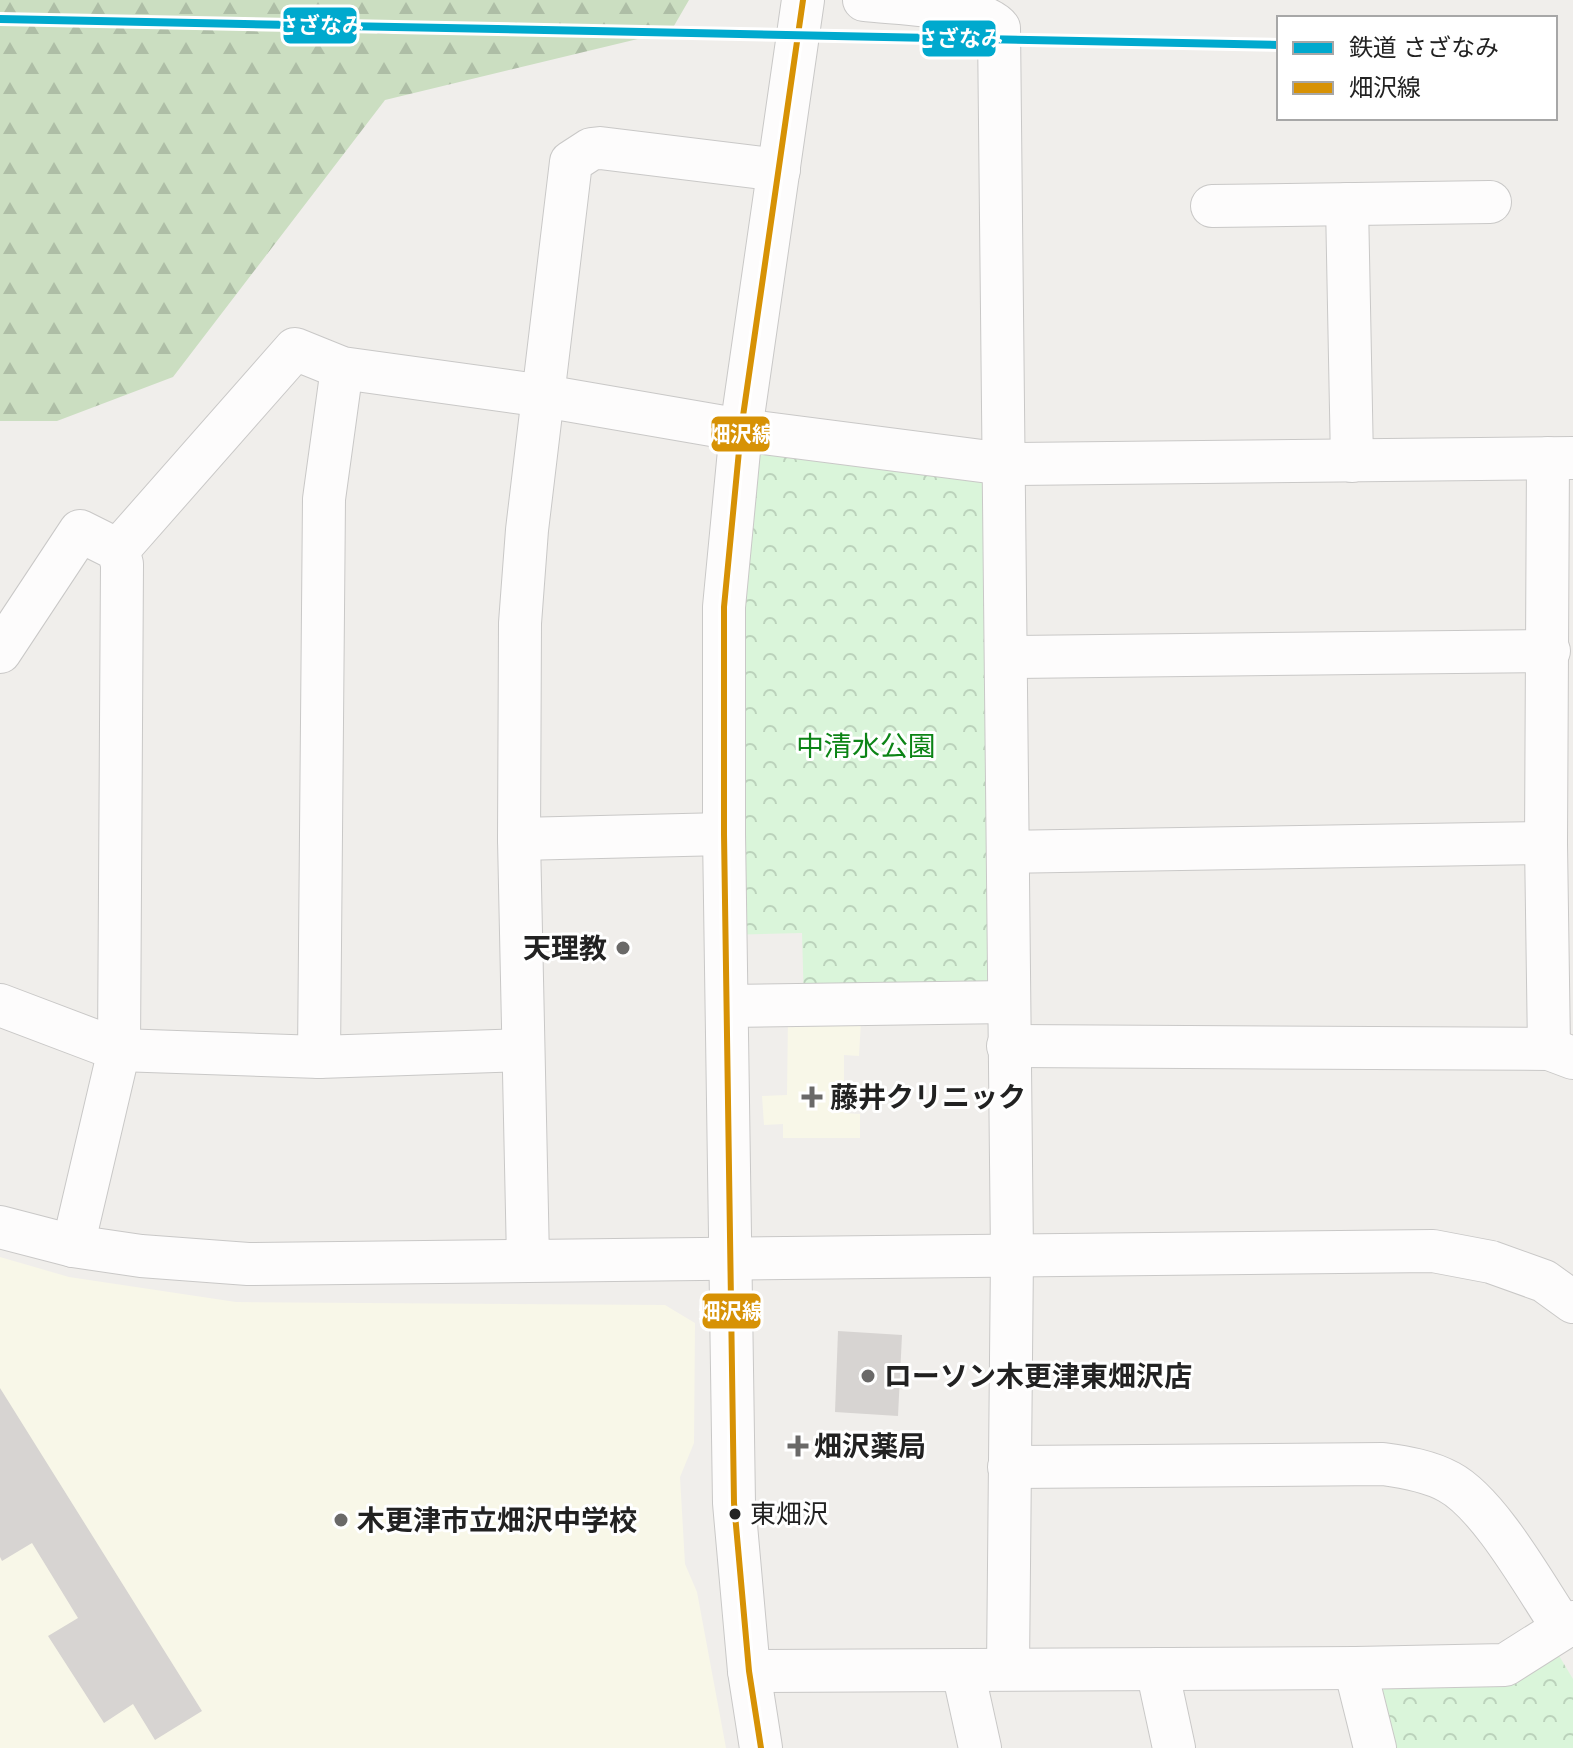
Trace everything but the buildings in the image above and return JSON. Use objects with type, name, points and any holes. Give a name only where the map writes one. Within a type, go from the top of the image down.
[{"type":"street","points":[[761,1748],[749,1671],[734,1503],[724,834],[724,607],[741,430],[803,0]]},
{"type":"street","points":[[864,0],[974,13],[994,22],[999,28],[1012,1255],[1008,1669]]},
{"type":"street","points":[[528,1259],[519,839],[520,623],[527,530],[571,162],[591,149],[600,148],[779,170]]},
{"type":"street","points":[[1212,206],[1490,202]]},
{"type":"street","points":[[1347,204],[1352,461]]},
{"type":"street","points":[[118,550],[295,349],[342,368],[544,396],[741,430],[1005,464],[1561,458],[1549,651],[1546,843],[1561,1053],[1008,1046]]},
{"type":"street","points":[[319,1057],[324,499],[342,368]]},
{"type":"street","points":[[0,652],[80,531],[118,550],[122,564],[119,1050],[73,1246]]},
{"type":"street","points":[[1006,657],[1549,651]]},
{"type":"street","points":[[519,839],[724,834]]},
{"type":"street","points":[[1008,852],[1546,843]]},
{"type":"street","points":[[727,1006],[1009,1002]]},
{"type":"street","points":[[0,1005],[119,1050],[319,1057],[523,1050]]},
{"type":"street","points":[[0,1227],[73,1246],[141,1256],[248,1264],[1433,1251],[1491,1262],[1563,1282]]},
{"type":"street","points":[[749,1671],[1505,1665],[1568,1625],[1486,1513],[1450,1482],[1414,1468],[1383,1464],[1009,1467]]},
{"type":"street","points":[[1355,1668],[1375,1748]]},
{"type":"street","points":[[1157,1669],[1174,1748]]},
{"type":"street","points":[[963,1671],[980,1748]]},
{"type":"shaded area","points":[[788,1018],[861,1021],[859,1056],[844,1055],[844,1113],[860,1114],[860,1138],[783,1138],[783,1124],[764,1125],[762,1096],[787,1095]]},
{"type":"shaded area","name":"木更津市立畑沢中学校","points":[[0,1257],[69,1277],[236,1302],[665,1305],[695,1323],[694,1443],[680,1477],[685,1564],[697,1592],[726,1748],[0,1748]]},
{"type":"green space","points":[[0,0],[689,0],[671,31],[385,100],[173,377],[57,421],[0,421]]},
{"type":"green space","name":"中清水公園","points":[[741,430],[1005,464],[1009,1002],[804,1005],[802,933],[726,935]]},
{"type":"green space","points":[[1558,1654],[1573,1679],[1573,1748],[1386,1748],[1380,1692],[1393,1683]]},
{"type":"rail line","name":"さざなみ","points":[[0,19],[1277,45]]},
{"type":"transit line","name":"畑沢線","points":[[761,1748],[749,1671],[734,1503],[724,834],[724,607],[741,430],[803,0]]},
{"type":"place","name":"天理教","points":[[623,948]]},
{"type":"place","name":"藤井クリニック","points":[[812,1097]]},
{"type":"place","name":"ローソン木更津東畑沢店","points":[[868,1376]]},
{"type":"place","name":"畑沢薬局","points":[[798,1446]]},
{"type":"place","name":"東畑沢","points":[[735,1514]]},
{"type":"place","name":"木更津市立畑沢中学校","points":[[341,1520]]}]
